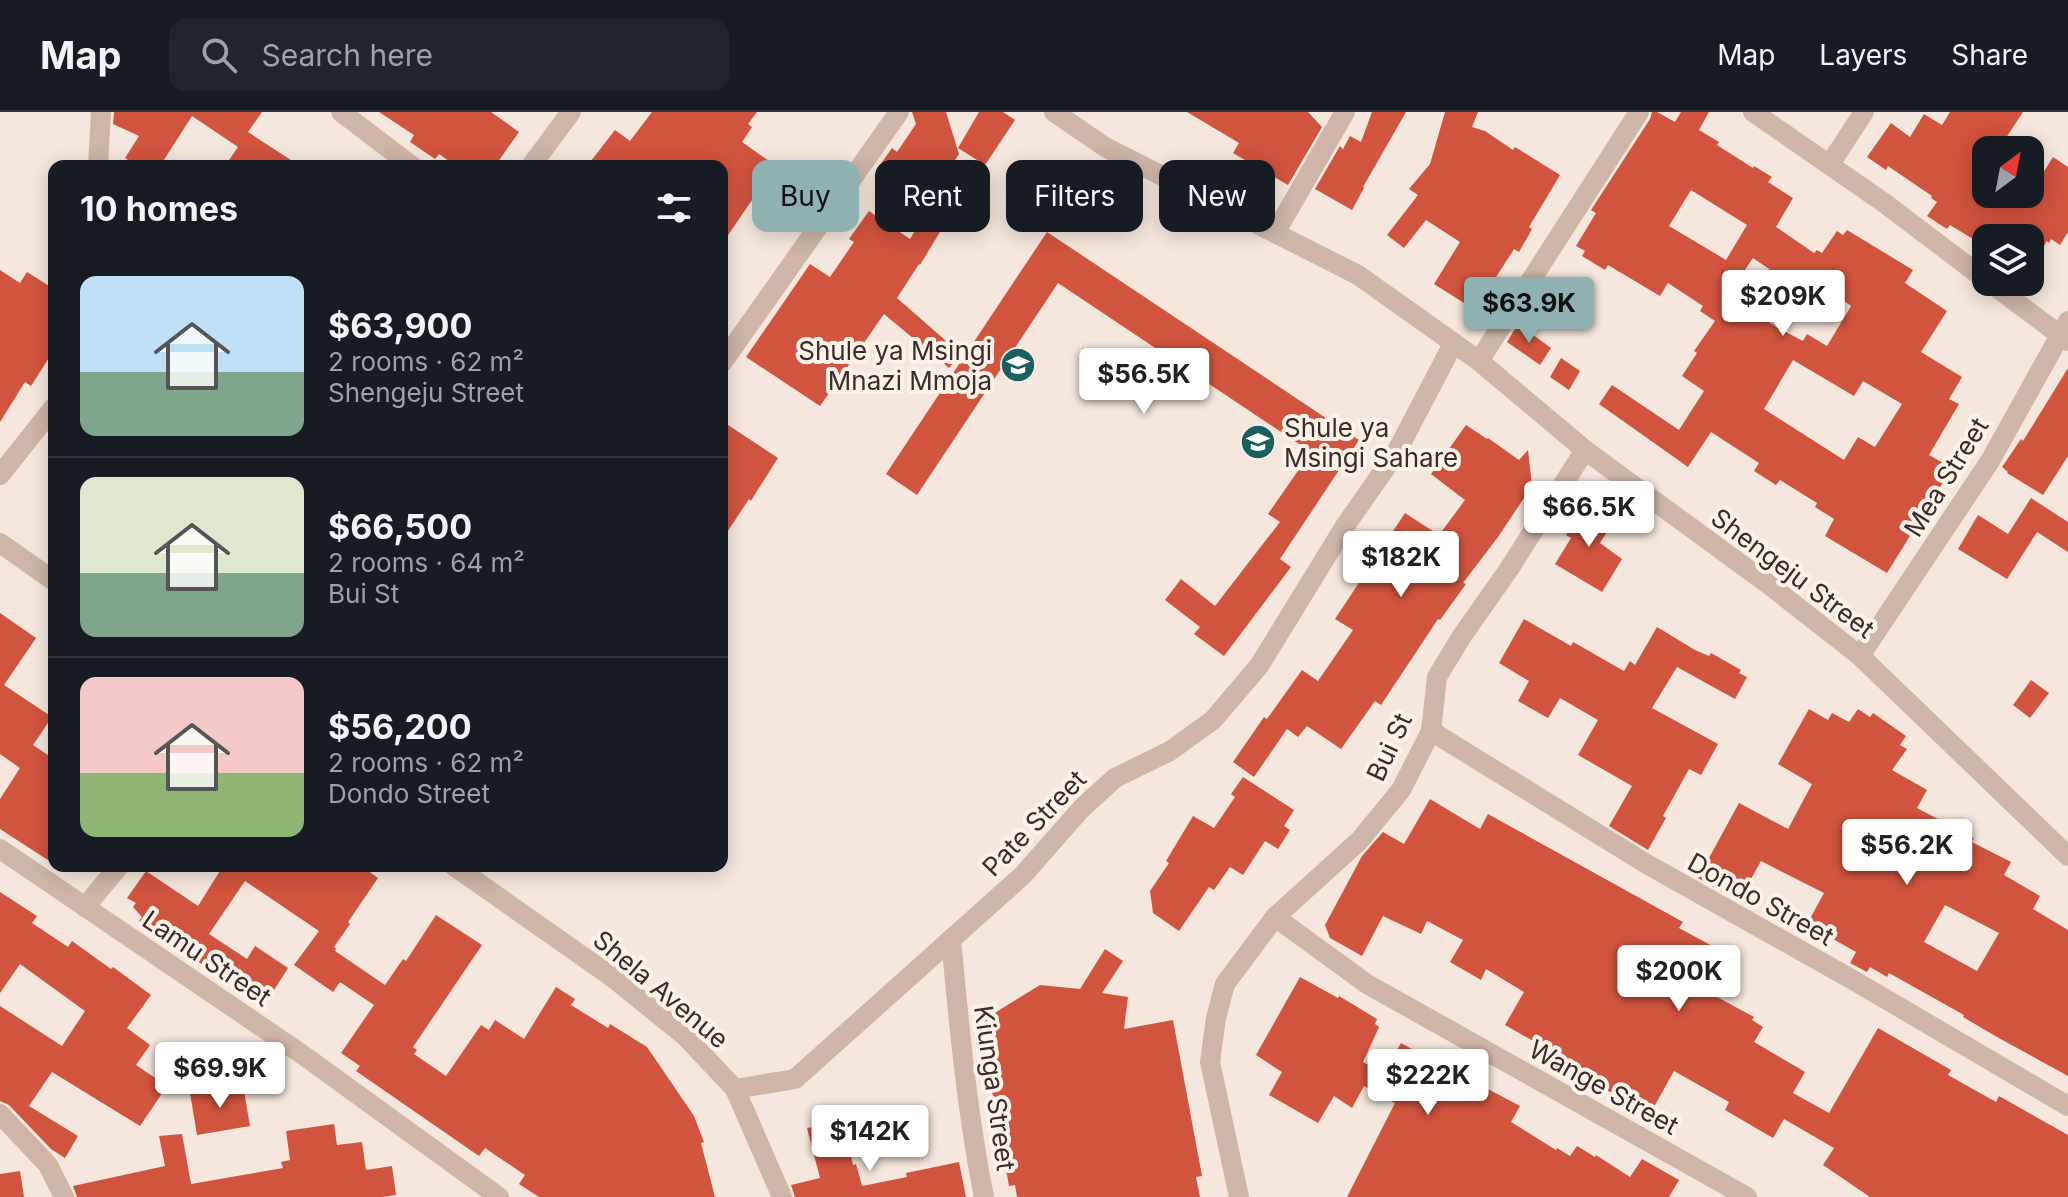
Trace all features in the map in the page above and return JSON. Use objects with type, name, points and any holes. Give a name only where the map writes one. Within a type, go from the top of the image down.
[{"type":"street","points":[[98,160],[101,112]]},
{"type":"street","points":[[341,112],[404,160]]},
{"type":"street","points":[[535,160],[571,112]]},
{"type":"street","points":[[728,354],[899,112]]},
{"type":"street","name":"Shengeju Street","points":[[1054,112],[1105,147],[1358,275],[1479,361],[1585,450],[1772,587],[1860,656],[2068,856]]},
{"type":"street","points":[[1275,233],[1345,112]]},
{"type":"street","points":[[1479,361],[1639,112]]},
{"type":"street","points":[[1753,112],[1830,164],[1972,270]]},
{"type":"street","points":[[1830,164],[1864,112]]},
{"type":"street","points":[[2010,296],[2065,332]]},
{"type":"street","name":"Mea Street","points":[[1860,656],[1990,461],[2065,332]]},
{"type":"street","name":"Pate Street","points":[[735,1089],[795,1079],[1023,875],[1082,808],[1115,778],[1170,751],[1213,720],[1259,666],[1299,599],[1396,453],[1453,344]]},
{"type":"street","points":[[0,475],[48,415]]},
{"type":"street","name":"Bui St","points":[[1239,1197],[1210,1062],[1216,1018],[1225,984],[1275,917],[1359,841],[1401,790],[1431,731],[1437,677],[1585,450]]},
{"type":"street","points":[[0,543],[48,577]]},
{"type":"street","name":"Dondo Street","points":[[1431,731],[1645,863],[2068,1106]]},
{"type":"street","name":"Lamu Street","points":[[0,849],[303,1055],[499,1197]]},
{"type":"street","points":[[85,907],[114,872]]},
{"type":"street","name":"Shela Avenue","points":[[463,872],[612,977],[685,1036],[735,1089],[782,1197]]},
{"type":"street","name":"Wange Street","points":[[1275,917],[1367,984],[1747,1197]]},
{"type":"street","name":"Kiunga Street","points":[[951,939],[977,1163],[984,1197]]},
{"type":"street","points":[[0,1114],[48,1165],[64,1197]]},
{"type":"building","points":[[114,112],[262,112],[248,132],[291,160],[229,160],[238,147],[192,116],[164,160],[128,160],[125,158],[139,136],[113,124]]},
{"type":"building","points":[[379,112],[491,112],[519,132],[499,160],[448,160],[439,154],[435,159],[410,142],[414,135]]},
{"type":"building","points":[[652,112],[757,112],[748,124],[752,127],[742,142],[768,160],[752,160],[752,200],[728,235],[728,160],[592,160],[615,130],[630,141]]},
{"type":"building","points":[[912,112],[946,112],[959,154],[955,160],[884,160],[892,148],[897,152],[916,124]]},
{"type":"building","points":[[979,112],[1003,112],[1015,120],[988,160],[977,160],[958,148]]},
{"type":"building","points":[[1187,112],[1308,112],[1322,127],[1288,185],[1275,177],[1275,160],[1245,160],[1233,153],[1239,143]]},
{"type":"building","points":[[1372,112],[1406,112],[1352,210],[1315,189],[1340,146],[1343,149],[1350,136],[1361,142]]},
{"type":"building","points":[[1445,112],[1478,112],[1472,127],[1485,131],[1513,150],[1515,147],[1560,175],[1529,227],[1532,229],[1519,252],[1514,249],[1475,310],[1434,284],[1460,242],[1426,220],[1404,248],[1387,235],[1418,195],[1409,189],[1430,164]]},
{"type":"building","points":[[1652,112],[1675,122],[1681,112],[1709,112],[1699,130],[1719,142],[1717,145],[1772,177],[1768,182],[1793,198],[1776,227],[1814,253],[1817,250],[1822,253],[1837,231],[1843,235],[1847,230],[1913,270],[1905,283],[1947,311],[1921,352],[1962,377],[1949,399],[1959,404],[1929,455],[1952,468],[1887,573],[1825,536],[1834,519],[1815,507],[1817,503],[1780,480],[1776,485],[1754,471],[1759,463],[1711,432],[1688,467],[1599,404],[1612,385],[1679,430],[1704,391],[1682,376],[1697,353],[1694,351],[1715,321],[1700,311],[1703,306],[1668,283],[1660,296],[1608,265],[1605,270],[1582,256],[1585,251],[1576,246],[1596,213],[1591,210]],"holes":[[[1691,190],[1747,225],[1726,260],[1669,226]],[[1753,258],[1807,295],[1817,281],[1851,306],[1827,346],[1807,334],[1803,341],[1728,295]],[[1793,360],[1854,396],[1863,381],[1902,404],[1875,447],[1858,437],[1844,460],[1764,409]]]},
{"type":"building","points":[[1950,112],[2023,112],[2007,136],[1972,136],[1972,208],[2044,208],[2044,171],[2053,157],[2068,167],[2068,232],[2060,245],[2051,239],[2044,246],[2044,224],[1972,224],[1972,238],[1950,225],[1947,229],[1927,216],[1937,202],[1932,196],[1888,166],[1886,170],[1867,157],[1891,123],[1910,137],[1924,114],[1942,125]]},
{"type":"building","points":[[869,211],[875,215],[875,232],[900,232],[910,239],[914,232],[940,232],[897,298],[961,354],[949,368],[884,314],[820,406],[746,357],[810,264],[830,277],[854,242],[849,239],[854,232],[859,232],[859,225]]},
{"type":"building","points":[[1047,232],[1359,440],[1280,559],[1291,567],[1224,656],[1194,634],[1200,627],[1165,600],[1181,579],[1215,606],[1280,522],[1268,514],[1311,452],[1058,283],[917,495],[886,474]]},
{"type":"building","points":[[0,270],[20,283],[27,272],[48,285],[48,359],[31,386],[25,382],[0,422]]},
{"type":"building","points":[[1518,324],[1551,348],[1540,365],[1507,342]]},
{"type":"building","points":[[1561,358],[1580,371],[1569,390],[1550,377]]},
{"type":"building","points":[[2068,368],[2068,456],[2043,495],[2002,467],[2021,439],[2023,441]]},
{"type":"building","points":[[728,425],[778,458],[751,501],[749,499],[728,531]]},
{"type":"building","points":[[1466,425],[1519,460],[1528,450],[1532,486],[1381,705],[1375,701],[1341,749],[1307,726],[1298,737],[1287,729],[1254,777],[1233,762],[1302,670],[1318,681],[1353,630],[1335,619],[1405,513],[1439,535],[1465,500],[1431,474]]},
{"type":"building","points":[[2031,498],[2068,522],[2068,552],[2037,532],[2007,579],[1958,549],[1978,515],[2008,534]]},
{"type":"building","points":[[1590,504],[1613,522],[1600,543],[1622,559],[1602,592],[1555,564],[1571,538],[1566,535],[1577,514],[1576,509]]},
{"type":"building","points":[[0,613],[36,638],[4,685],[48,714],[48,723],[33,745],[48,755],[48,860],[0,829],[0,799],[20,768],[0,754]]},
{"type":"building","points":[[1524,619],[1624,671],[1630,661],[1635,665],[1657,627],[1695,650],[1709,656],[1711,653],[1741,670],[1739,673],[1747,677],[1735,699],[1677,667],[1652,708],[1718,744],[1701,775],[1689,769],[1648,850],[1609,826],[1632,786],[1578,755],[1598,720],[1560,698],[1548,718],[1518,701],[1529,681],[1499,663]]},
{"type":"building","points":[[2031,680],[2049,693],[2030,718],[2013,705]]},
{"type":"building","points":[[1809,709],[1828,720],[1832,713],[1849,722],[1858,709],[1870,717],[1873,713],[1906,736],[1900,745],[1907,749],[1892,770],[1927,790],[1917,808],[2011,862],[2004,875],[2040,896],[2033,909],[2068,930],[2068,1076],[1889,973],[1887,977],[1870,967],[1867,972],[1850,963],[1856,952],[1807,924],[1824,893],[1761,861],[1742,895],[1725,886],[1722,892],[1698,878],[1739,803],[1788,829],[1812,784],[1778,764]],"holes":[[[1945,905],[1999,933],[1977,971],[1924,942]]]},
{"type":"building","points":[[1243,777],[1294,810],[1284,826],[1290,830],[1278,849],[1265,841],[1243,875],[1230,867],[1214,890],[1209,887],[1179,931],[1153,913],[1150,891],[1169,863],[1166,861],[1193,816],[1214,828],[1235,797],[1231,794]]},
{"type":"building","points":[[1430,799],[1480,829],[1488,814],[1683,922],[1679,928],[1738,960],[1717,997],[1754,1017],[1752,1020],[1763,1027],[1754,1042],[1805,1072],[1793,1093],[1829,1113],[1878,1028],[1951,1070],[1948,1075],[1996,1102],[1999,1096],[2068,1135],[2068,1197],[1870,1197],[1823,1165],[1834,1148],[1784,1119],[1773,1138],[1725,1110],[1729,1102],[1674,1071],[1650,1114],[1601,1087],[1599,1091],[1567,1073],[1565,1077],[1548,1066],[1556,1054],[1505,1025],[1524,992],[1486,969],[1481,980],[1450,962],[1463,940],[1427,921],[1421,934],[1383,916],[1362,956],[1330,938],[1325,925],[1362,856],[1383,832],[1404,844]]},
{"type":"building","points":[[147,872],[198,906],[219,872],[370,872],[378,878],[334,947],[335,951],[385,985],[403,959],[406,961],[436,915],[482,945],[413,1047],[417,1050],[414,1054],[446,1076],[481,1025],[489,1030],[495,1020],[524,1039],[556,987],[575,999],[571,1005],[647,1047],[694,1116],[704,1142],[701,1143],[715,1197],[539,1197],[519,1184],[525,1175],[485,1148],[479,1156],[356,1071],[360,1066],[341,1053],[374,1005],[340,982],[333,992],[294,965],[319,931],[245,881],[209,934],[247,959],[255,946],[288,968],[269,998],[220,966],[216,973],[172,945],[139,921],[142,917],[133,907],[136,903],[127,898]]},
{"type":"building","points":[[0,892],[37,916],[32,923],[68,947],[72,941],[151,995],[127,1028],[150,1045],[136,1065],[167,1086],[140,1126],[52,1072],[29,1106],[78,1136],[65,1158],[51,1149],[9,1105],[0,1101],[0,1006],[62,1046],[85,1011],[20,964],[0,993]]},
{"type":"building","points":[[1105,949],[1123,961],[1102,993],[1128,997],[1124,1029],[1173,1020],[1202,1176],[1196,1177],[1200,1197],[1017,1197],[1015,1185],[1009,1186],[989,1074],[995,1073],[988,1035],[980,1022],[1040,985],[1080,989]]},
{"type":"building","points":[[1300,977],[1377,1019],[1375,1024],[1379,1027],[1363,1062],[1383,1073],[1401,1043],[1446,1068],[1442,1075],[1482,1096],[1486,1088],[1520,1106],[1511,1122],[1556,1150],[1570,1156],[1577,1146],[1630,1177],[1642,1159],[1679,1180],[1669,1197],[1347,1197],[1395,1103],[1364,1086],[1352,1108],[1334,1096],[1318,1123],[1269,1095],[1282,1072],[1256,1055]]},
{"type":"building","points":[[243,1085],[250,1126],[197,1135],[190,1093]]},
{"type":"building","points":[[843,1122],[853,1165],[856,1164],[862,1186],[959,1162],[966,1197],[795,1197],[791,1185],[820,1178],[807,1128]]},
{"type":"building","points":[[334,1124],[337,1145],[362,1142],[366,1170],[392,1166],[396,1195],[77,1197],[73,1186],[165,1166],[159,1136],[182,1134],[191,1184],[283,1168],[281,1162],[290,1160],[286,1131]]},
{"type":"building","points":[[20,1171],[24,1197],[0,1197],[0,1174]]},
{"type":"place","name":"Shule ya Msingi Mnazi Mmoja","points":[[1018,365]]},
{"type":"place","name":"Shule ya Msingi Sahare","points":[[1258,442]]}]
